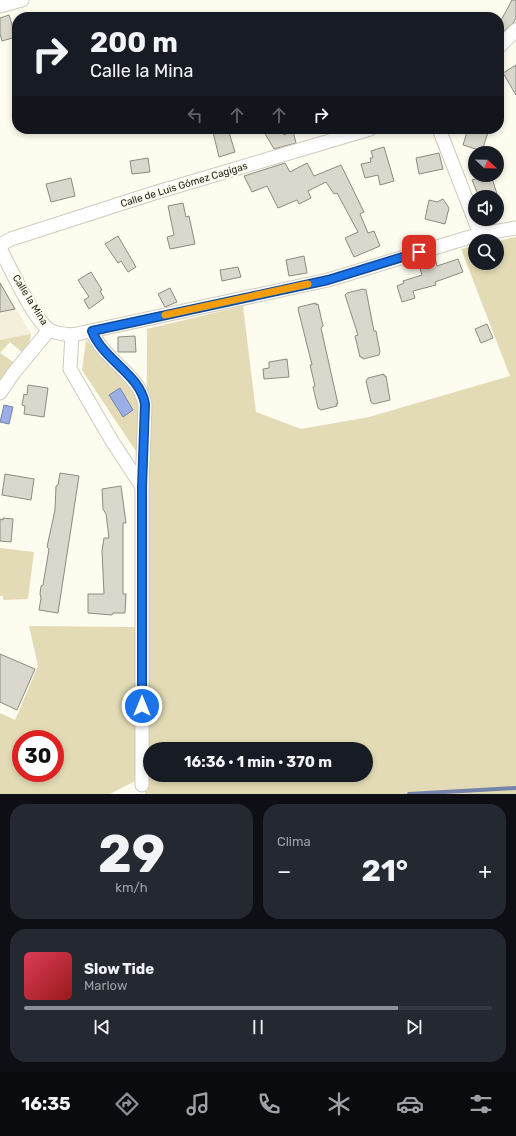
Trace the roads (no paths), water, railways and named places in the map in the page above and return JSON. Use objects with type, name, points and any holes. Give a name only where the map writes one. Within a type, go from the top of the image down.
[{"type":"street","points":[[0,6],[22,0]]},
{"type":"street","points":[[504,43],[515,33]]},
{"type":"street","name":"Calle de Luis Gómez Cagigas","points":[[0,247],[12,239],[154,193],[353,134]]},
{"type":"street","points":[[440,134],[480,234]]},
{"type":"street","name":"Calle la Mina","points":[[480,234],[516,228]]},
{"type":"street","name":"Calle la Mina","points":[[0,247],[5,270],[49,330],[57,333],[72,335],[328,280],[468,238]]},
{"type":"street","points":[[0,393],[12,374],[49,330]]},
{"type":"street","points":[[92,331],[108,356],[136,383],[143,395],[145,404],[142,487],[142,784]]},
{"type":"street","points":[[72,335],[70,369],[112,441],[142,487]]},
{"type":"water","points":[[120,388],[133,410],[123,417],[109,395]]},
{"type":"water","points":[[4,405],[13,407],[9,424],[0,422]]},
{"type":"waterway","points":[[409,794],[516,788]]}]
